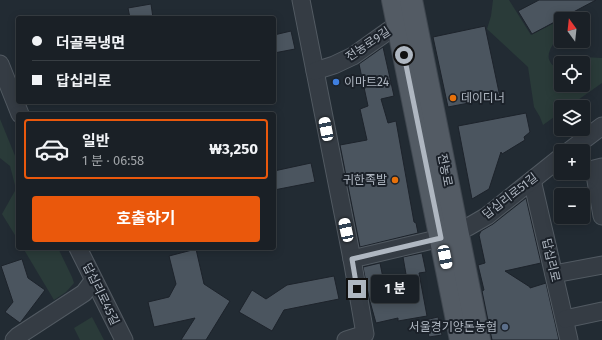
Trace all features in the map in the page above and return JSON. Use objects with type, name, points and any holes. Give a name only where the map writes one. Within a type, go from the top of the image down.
[{"type":"main road","name":"전농로","points":[[393,0],[449,234],[479,340]]},
{"type":"main road","name":"전농로","points":[[410,0],[449,234],[461,340]]},
{"type":"street","points":[[301,0],[352,259],[365,334],[346,340]]},
{"type":"street","name":"전농로9길","points":[[315,71],[334,65],[353,56],[398,24]]},
{"type":"street","points":[[0,64],[16,104]]},
{"type":"street","points":[[579,144],[602,126]]},
{"type":"street","name":"답십리로51길","points":[[449,234],[468,227],[487,216],[554,163]]},
{"type":"street","points":[[602,167],[594,169],[602,216]]},
{"type":"street","name":"답십리로","points":[[532,180],[569,340]]},
{"type":"street","points":[[352,259],[449,234]]},
{"type":"street","name":"답십리로45길","points":[[79,250],[93,281],[124,340]]},
{"type":"street","points":[[554,274],[602,265]]},
{"type":"street","points":[[14,340],[84,293],[93,281]]},
{"type":"street","points":[[564,319],[602,311]]},
{"type":"shaded area","points":[[493,0],[509,0],[531,35],[554,23],[554,43],[549,53],[549,58],[554,67],[554,92],[589,92],[578,100],[554,100],[554,117],[543,125],[534,107],[528,67],[487,29],[491,16]]},
{"type":"shaded area","points":[[590,57],[602,58],[602,83],[590,91]]},
{"type":"shaded area","points":[[0,119],[16,158],[16,189],[10,166],[0,158]]},
{"type":"shaded area","points":[[16,189],[16,237],[2,214]]},
{"type":"shaded area","points":[[24,250],[59,250],[74,283],[66,292],[54,300]]},
{"type":"shaded area","points":[[92,317],[104,340],[80,340],[74,328]]},
{"type":"building","points":[[539,0],[596,0],[573,12],[554,12],[554,22],[532,34],[518,11]]},
{"type":"building","points":[[151,4],[153,16],[130,16],[128,8]]},
{"type":"building","points":[[485,26],[500,97],[448,107],[433,37]]},
{"type":"building","points":[[291,31],[295,49],[276,53],[276,35]]},
{"type":"building","points":[[383,47],[394,96],[381,99],[388,123],[396,121],[414,222],[416,223],[418,233],[360,247],[340,145],[367,140],[360,109],[368,106],[359,64]]},
{"type":"building","points":[[526,113],[530,132],[524,137],[525,140],[502,154],[501,152],[489,189],[472,199],[458,126]]},
{"type":"building","points":[[311,163],[315,182],[276,190],[276,171]]},
{"type":"building","points":[[526,198],[541,263],[505,271],[530,288],[546,283],[559,340],[492,340],[482,291],[484,290],[478,265],[485,263],[479,235],[481,231],[493,224]]},
{"type":"building","points":[[196,250],[204,284],[230,301],[206,340],[181,340],[195,318],[154,327],[148,302],[169,297],[176,284],[169,256]]},
{"type":"building","points":[[422,253],[426,272],[419,273],[427,316],[398,321],[398,318],[376,323],[363,267],[380,263],[384,283],[407,280],[403,257]]},
{"type":"building","points":[[22,259],[28,278],[45,290],[20,323],[5,312],[13,302],[1,266]]},
{"type":"building","points":[[334,276],[339,299],[284,310],[272,331],[239,312],[252,290],[266,299],[287,285]]},
{"type":"building","points":[[438,317],[442,335],[429,337],[425,320]]},
{"type":"place","name":"이마트24","points":[[336,82]]},
{"type":"place","name":"데이디너","points":[[453,98]]},
{"type":"place","name":"귀한족발","points":[[395,180]]},
{"type":"place","name":"서울경기양돈농협","points":[[505,327]]},
{"type":"route","points":[[357,289],[352,259],[441,238],[404,55]]}]
